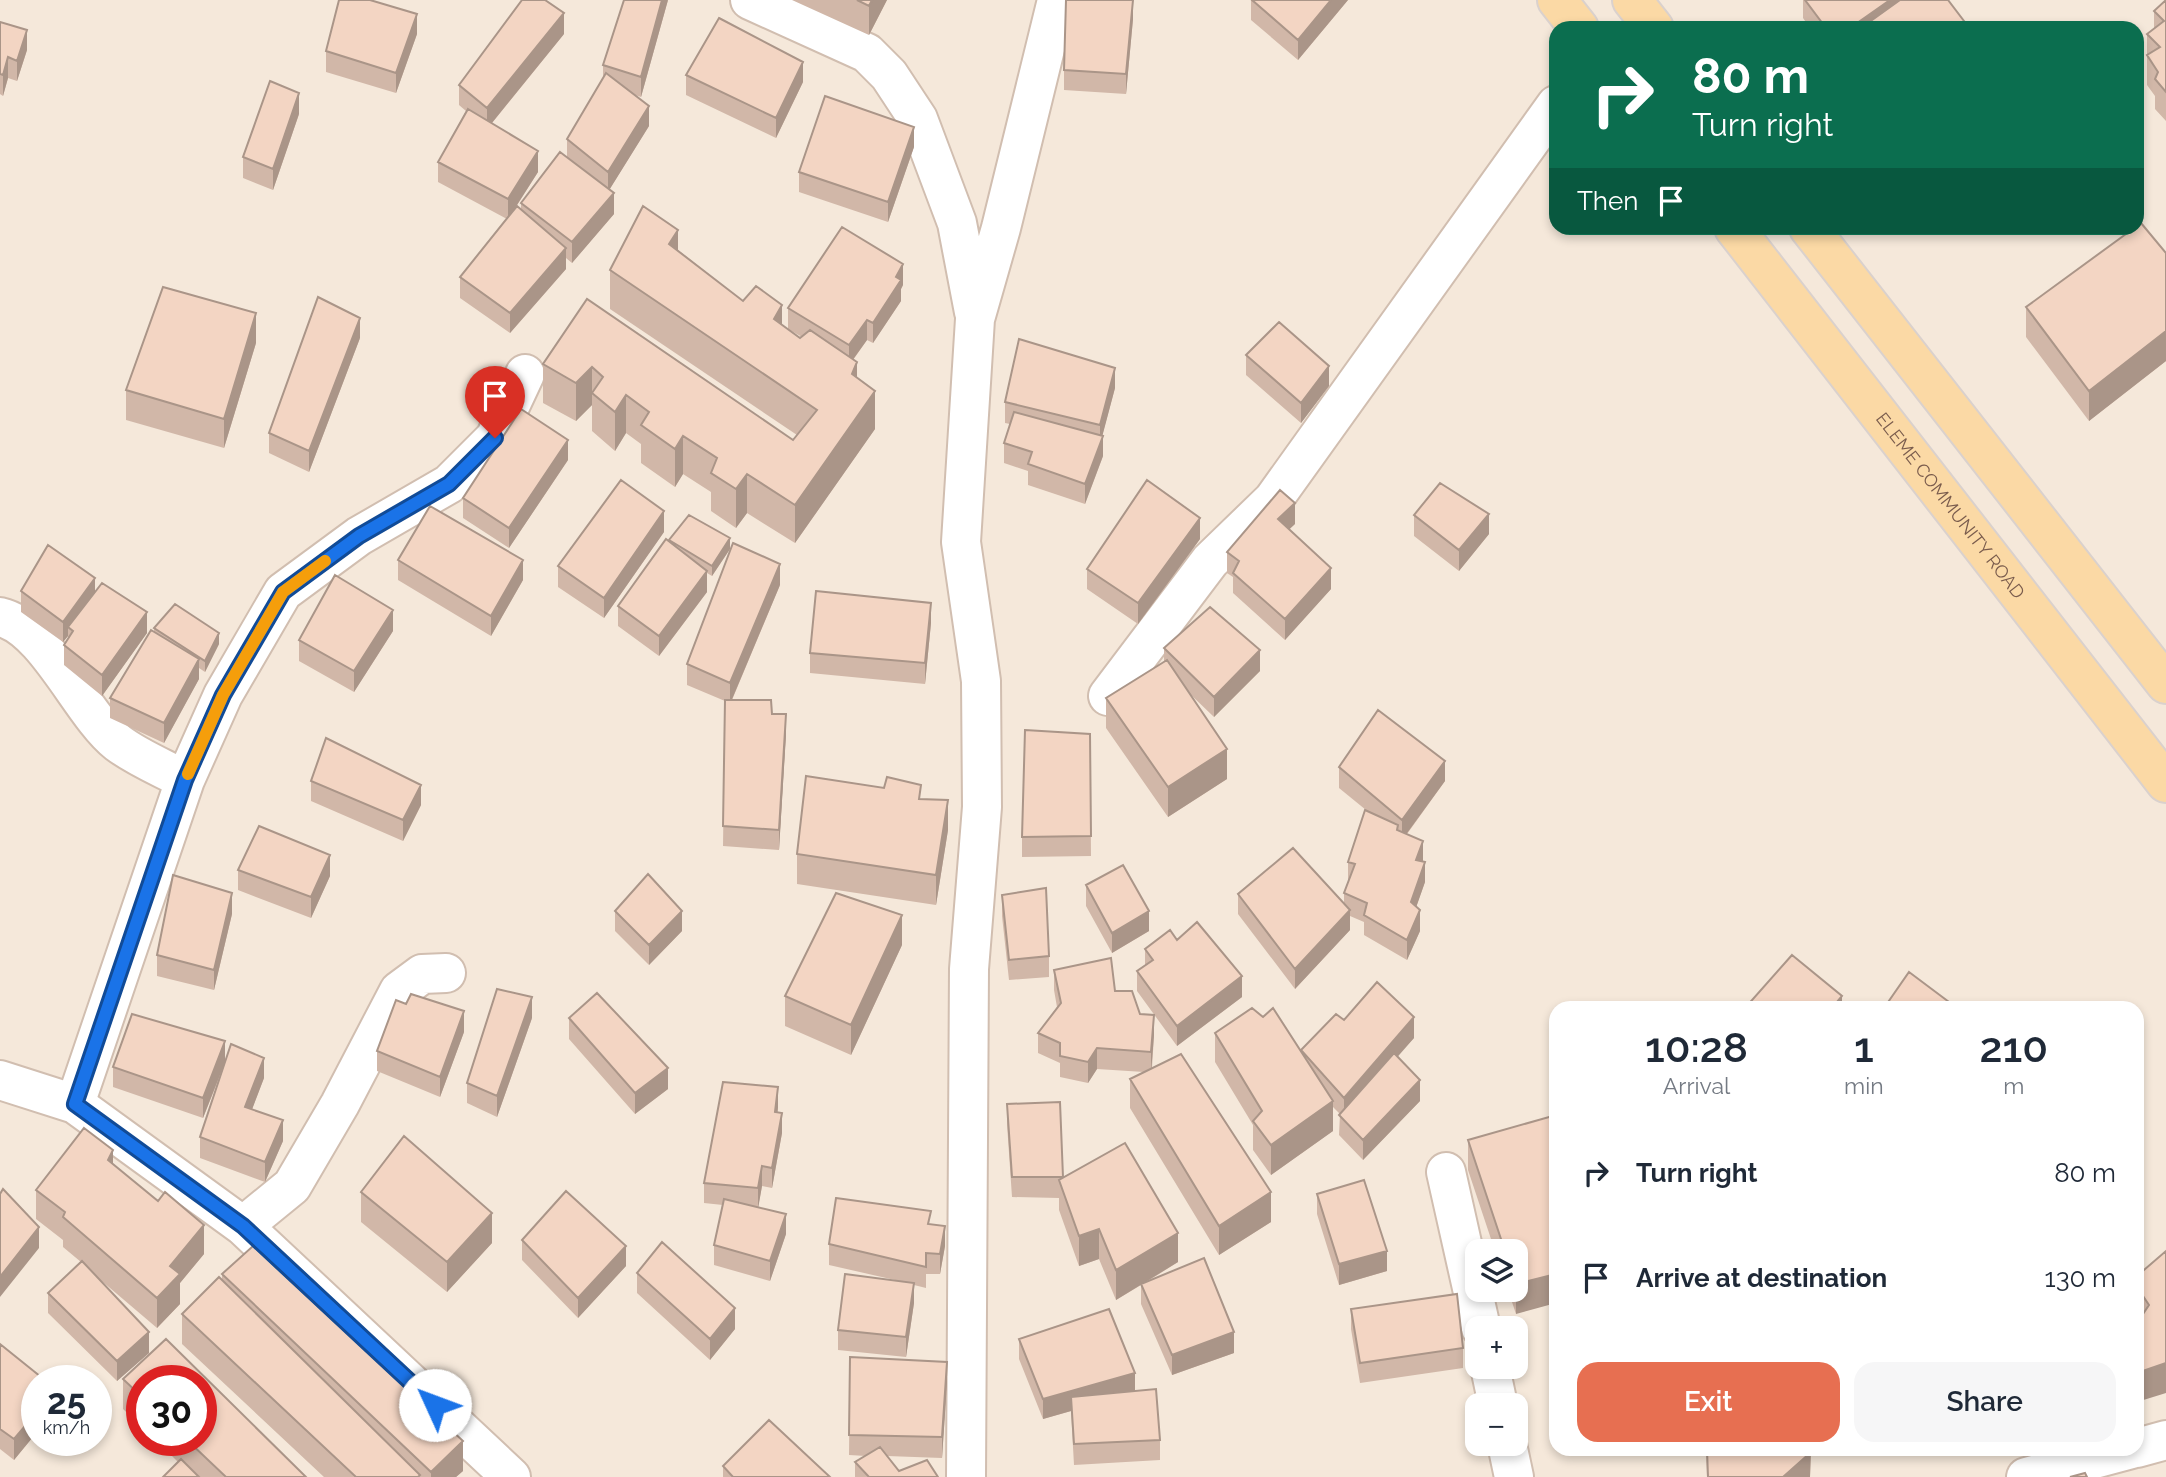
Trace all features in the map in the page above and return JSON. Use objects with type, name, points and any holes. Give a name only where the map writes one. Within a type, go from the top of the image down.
[{"type":"main road","points":[[1557,0],[1574,21]]},
{"type":"main road","points":[[1632,0],[1648,21]]},
{"type":"main road","name":"ELEME COMMUNITY ROAD","points":[[1739,235],[2166,783]]},
{"type":"main road","points":[[1814,235],[2166,684]]},
{"type":"street","points":[[750,0],[867,53],[889,75],[918,119],[957,223],[975,319]]},
{"type":"street","points":[[966,1477],[968,969],[982,807],[981,681],[961,542],[975,319],[1001,228],[1056,0]]},
{"type":"street","points":[[1108,696],[1210,561],[1273,500],[1549,115]]},
{"type":"street","points":[[75,1104],[185,780],[223,695],[283,592],[359,536],[449,484],[495,438],[525,374]]},
{"type":"street","points":[[0,617],[11,620],[31,635],[117,742],[185,780]]},
{"type":"street","points":[[243,1226],[292,1186],[340,1104],[399,991],[422,974],[446,973]]},
{"type":"street","points":[[0,1080],[75,1104],[243,1226],[511,1477]]},
{"type":"street","points":[[1446,1172],[1478,1316]]},
{"type":"street","points":[[2144,1446],[2166,1440]]},
{"type":"street","points":[[1510,1456],[1514,1477]]},
{"type":"street","points":[[2026,1477],[2107,1457]]},
{"type":"shaded area","points":[[0,0],[2166,0],[2166,1477],[0,1477]]},
{"type":"building","points":[[339,0],[370,0],[417,14],[396,73],[326,51]]},
{"type":"building","points":[[522,0],[545,0],[564,13],[487,108],[459,85]]},
{"type":"building","points":[[624,0],[662,0],[641,77],[603,65]]},
{"type":"building","points":[[857,0],[872,0],[869,6]]},
{"type":"building","points":[[1066,0],[1133,0],[1126,74],[1064,70]]},
{"type":"building","points":[[1252,0],[1331,0],[1298,40]]},
{"type":"building","points":[[1805,0],[1890,0],[1860,21],[1821,21]]},
{"type":"building","points":[[1900,0],[1948,0],[1964,21],[1871,21]]},
{"type":"building","points":[[2166,0],[2166,92],[2155,79],[2158,72],[2147,55],[2160,47],[2147,34],[2164,21],[2154,11]]},
{"type":"building","points":[[719,18],[803,62],[776,118],[686,75]]},
{"type":"building","points":[[0,22],[27,30],[17,61],[8,57],[3,75],[0,74]]},
{"type":"building","points":[[606,73],[649,106],[608,172],[567,139]]},
{"type":"building","points":[[270,81],[299,93],[273,169],[243,157]]},
{"type":"building","points":[[825,96],[914,127],[888,202],[799,172]]},
{"type":"building","points":[[468,109],[538,151],[508,199],[438,162]]},
{"type":"building","points":[[560,152],[614,193],[572,242],[521,203]]},
{"type":"building","points":[[517,206],[566,248],[510,313],[460,277]]},
{"type":"building","points":[[643,206],[678,230],[669,244],[743,301],[756,286],[782,305],[774,319],[800,338],[810,330],[857,362],[852,374],[875,391],[795,505],[747,474],[736,489],[711,473],[717,458],[683,436],[675,449],[641,425],[649,412],[626,395],[615,412],[592,393],[603,377],[592,367],[576,383],[543,364],[587,299],[793,440],[817,410],[610,270]]},
{"type":"building","points":[[842,227],[903,264],[896,277],[901,280],[873,323],[867,320],[849,345],[788,308]]},
{"type":"building","points":[[2144,227],[2166,253],[2166,331],[2089,391],[2026,307],[2125,235],[2144,235]]},
{"type":"building","points":[[163,287],[256,313],[224,419],[126,390]]},
{"type":"building","points":[[318,297],[360,318],[309,451],[269,433]]},
{"type":"building","points":[[1279,322],[1329,366],[1301,403],[1246,355]]},
{"type":"building","points":[[1019,339],[1115,368],[1100,425],[1005,402]]},
{"type":"building","points":[[521,409],[568,440],[509,528],[463,498]]},
{"type":"building","points":[[1014,412],[1103,436],[1085,484],[1028,464],[1032,452],[1004,443]]},
{"type":"building","points":[[621,480],[664,511],[604,598],[558,566]]},
{"type":"building","points":[[1147,480],[1200,518],[1138,603],[1087,569]]},
{"type":"building","points":[[1440,483],[1489,514],[1459,550],[1414,515]]},
{"type":"building","points":[[1280,490],[1295,503],[1278,519],[1331,568],[1285,619],[1233,573],[1239,561],[1227,552]]},
{"type":"building","points":[[430,506],[523,560],[491,616],[398,560]]},
{"type":"building","points":[[689,515],[730,538],[712,566],[669,540]]},
{"type":"building","points":[[666,539],[707,571],[659,636],[618,606]]},
{"type":"building","points":[[733,543],[780,564],[730,683],[687,664]]},
{"type":"building","points":[[48,545],[95,578],[63,622],[21,591]]},
{"type":"building","points":[[335,575],[393,610],[354,671],[299,640]]},
{"type":"building","points":[[102,583],[147,612],[102,675],[64,645],[73,631],[68,627]]},
{"type":"building","points":[[816,591],[931,603],[925,663],[810,653]]},
{"type":"building","points":[[175,604],[219,633],[205,661],[154,628]]},
{"type":"building","points":[[1210,607],[1260,650],[1214,697],[1164,648]]},
{"type":"building","points":[[151,630],[199,659],[164,723],[110,698]]},
{"type":"building","points":[[1167,660],[1227,749],[1168,787],[1106,698]]},
{"type":"building","points":[[725,700],[771,700],[772,714],[786,714],[779,830],[723,826]]},
{"type":"building","points":[[1378,710],[1445,761],[1402,820],[1339,767]]},
{"type":"building","points":[[1025,730],[1090,734],[1091,836],[1022,837]]},
{"type":"building","points":[[326,738],[421,785],[403,820],[311,781]]},
{"type":"building","points":[[806,776],[884,788],[887,777],[921,785],[919,799],[948,800],[936,875],[797,854]]},
{"type":"building","points":[[1365,810],[1398,825],[1397,830],[1423,841],[1416,860],[1425,862],[1411,902],[1420,910],[1407,940],[1364,915],[1367,903],[1344,893],[1355,864],[1348,862]]},
{"type":"building","points":[[259,826],[330,855],[311,897],[238,870]]},
{"type":"building","points":[[1293,848],[1350,910],[1295,969],[1238,894]]},
{"type":"building","points":[[1123,865],[1149,911],[1112,933],[1086,885]]},
{"type":"building","points":[[648,874],[682,911],[649,945],[615,911]]},
{"type":"building","points":[[173,875],[232,893],[214,970],[157,955]]},
{"type":"building","points":[[1046,888],[1049,956],[1009,960],[1002,895]]},
{"type":"building","points":[[836,893],[902,915],[851,1025],[785,996]]},
{"type":"building","points":[[1197,922],[1242,976],[1177,1026],[1137,971],[1153,960],[1145,949],[1170,930],[1177,940]]},
{"type":"building","points":[[1792,955],[1842,996],[1838,1001],[1751,1001]]},
{"type":"building","points":[[1111,958],[1115,991],[1132,991],[1140,1014],[1154,1015],[1151,1052],[1097,1048],[1088,1062],[1060,1056],[1060,1043],[1038,1033],[1061,1003],[1054,970]]},
{"type":"building","points":[[1909,972],[1948,1001],[1889,1001]]},
{"type":"building","points":[[1377,982],[1414,1017],[1344,1098],[1301,1050],[1336,1014],[1344,1020]]},
{"type":"building","points":[[497,989],[532,997],[497,1096],[467,1083]]},
{"type":"building","points":[[597,993],[668,1068],[635,1093],[569,1018]]},
{"type":"building","points":[[411,994],[464,1011],[440,1077],[377,1051],[396,1000],[406,1004]]},
{"type":"building","points":[[1252,1008],[1263,1017],[1273,1008],[1333,1101],[1271,1145],[1253,1121],[1262,1111],[1215,1033]]},
{"type":"building","points":[[132,1014],[225,1041],[203,1098],[113,1067]]},
{"type":"building","points":[[231,1044],[264,1058],[245,1107],[283,1120],[265,1162],[200,1137]]},
{"type":"building","points":[[1394,1053],[1420,1080],[1363,1140],[1339,1115]]},
{"type":"building","points":[[1181,1054],[1271,1192],[1219,1226],[1130,1079]]},
{"type":"building","points":[[723,1082],[778,1087],[775,1112],[782,1113],[772,1168],[762,1166],[758,1188],[704,1183]]},
{"type":"building","points":[[1060,1102],[1063,1177],[1012,1177],[1007,1104]]},
{"type":"building","points":[[1549,1117],[1549,1276],[1528,1281],[1528,1239],[1501,1239],[1468,1140]]},
{"type":"building","points":[[84,1128],[113,1150],[108,1160],[158,1201],[165,1192],[204,1225],[170,1266],[180,1274],[157,1298],[63,1217],[65,1212],[36,1190]]},
{"type":"building","points":[[404,1136],[492,1213],[447,1262],[361,1192]]},
{"type":"building","points":[[1125,1143],[1178,1233],[1116,1270],[1099,1229],[1079,1236],[1059,1180]]},
{"type":"building","points":[[1364,1180],[1387,1251],[1339,1264],[1317,1194]]},
{"type":"building","points":[[3,1189],[39,1227],[0,1277],[0,1194]]},
{"type":"building","points":[[566,1191],[626,1246],[578,1298],[522,1240]]},
{"type":"building","points":[[836,1198],[931,1211],[928,1224],[945,1226],[940,1254],[926,1253],[926,1267],[829,1244]]},
{"type":"building","points":[[724,1199],[786,1214],[770,1261],[714,1245]]},
{"type":"building","points":[[662,1242],[735,1308],[710,1339],[637,1273]]},
{"type":"building","points":[[253,1246],[463,1441],[431,1472],[222,1274]]},
{"type":"building","points":[[2166,1251],[2166,1363],[2144,1371],[2144,1312],[2149,1305],[2144,1298],[2144,1270]]},
{"type":"building","points":[[1204,1258],[1234,1332],[1172,1355],[1141,1284]]},
{"type":"building","points":[[82,1261],[149,1332],[117,1361],[48,1293]]},
{"type":"building","points":[[845,1274],[914,1283],[906,1337],[838,1330]]},
{"type":"building","points":[[219,1277],[420,1475],[356,1477],[182,1314]]},
{"type":"building","points":[[1457,1294],[1463,1348],[1360,1363],[1351,1309]]},
{"type":"building","points":[[1109,1309],[1135,1373],[1043,1399],[1019,1339]]},
{"type":"building","points":[[166,1339],[192,1365],[138,1365]]},
{"type":"building","points":[[0,1344],[26,1365],[21,1365],[21,1431],[14,1439],[0,1429]]},
{"type":"building","points":[[850,1357],[947,1362],[942,1437],[849,1435]]},
{"type":"building","points":[[217,1389],[306,1477],[226,1477],[204,1456],[217,1456]]},
{"type":"building","points":[[1156,1389],[1160,1440],[1074,1444],[1071,1397]]},
{"type":"building","points":[[769,1420],[830,1477],[733,1477],[723,1466]]},
{"type":"building","points":[[880,1447],[899,1471],[927,1460],[938,1477],[869,1477],[855,1462]]},
{"type":"building","points":[[1707,1456],[1807,1456],[1783,1477],[1708,1477]]},
{"type":"building","points":[[181,1459],[199,1477],[163,1477]]},
{"type":"building","points":[[2085,1473],[2087,1477],[2070,1477]]},
{"type":"slow traffic","points":[[188,774],[223,695],[283,592],[325,561]]},
{"type":"route","points":[[435,1405],[243,1226],[75,1104],[185,780],[223,695],[283,592],[359,536],[449,484],[495,438]]}]
